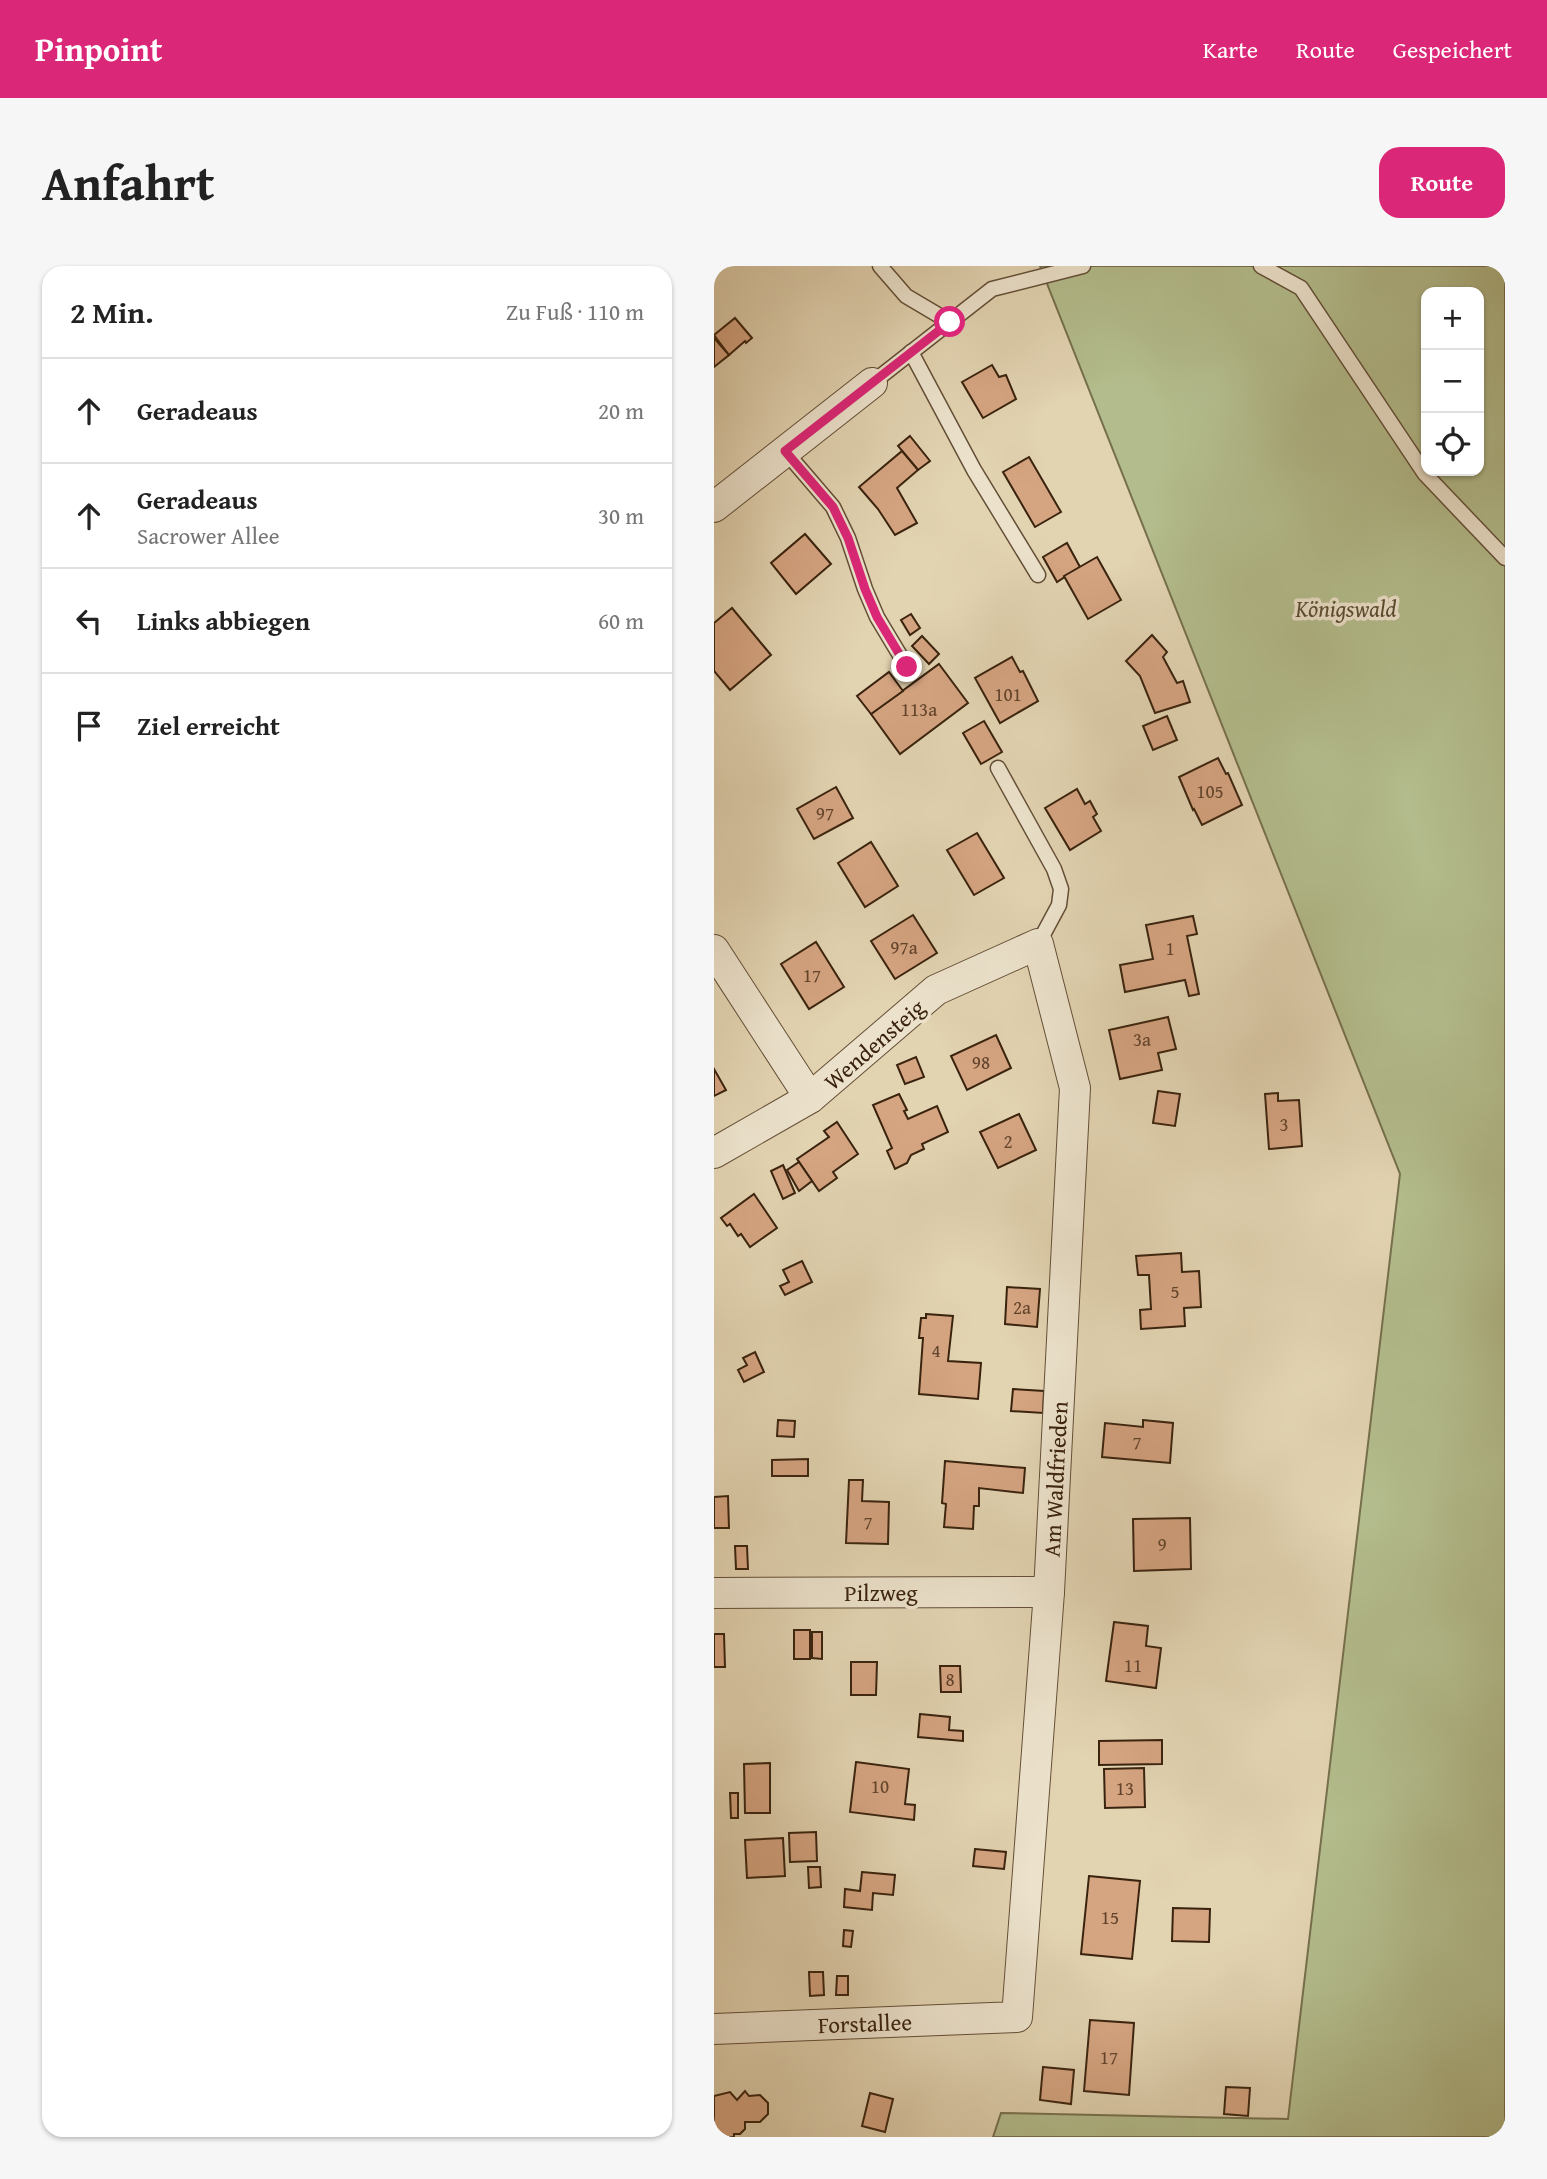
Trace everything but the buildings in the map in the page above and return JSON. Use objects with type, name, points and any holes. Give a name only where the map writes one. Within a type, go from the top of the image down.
[{"type":"street","points":[[714,507],[872,383]]},
{"type":"street","name":"Wendensteig","points":[[714,1153],[810,1098],[936,990],[1038,944]]},
{"type":"street","name":"Am Waldfrieden","points":[[1017,2017],[1049,1592],[1075,1088],[1038,944]]},
{"type":"street","points":[[714,950],[810,1098]]},
{"type":"street","name":"Pilzweg","points":[[714,1593],[1049,1592]]},
{"type":"street","name":"Forstallee","points":[[714,2029],[1017,2017]]},
{"type":"lane","points":[[880,266],[906,296],[950,322]]},
{"type":"lane","points":[[872,383],[992,289],[1083,266]]},
{"type":"lane","points":[[1261,266],[1301,288],[1425,474],[1505,558]]},
{"type":"lane","points":[[911,352],[974,470],[1038,575]]},
{"type":"lane","points":[[785,451],[833,507],[848,538],[877,617],[907,667]]},
{"type":"lane","points":[[998,768],[1054,869],[1061,889],[1059,905],[1038,944]]},
{"type":"green space","name":"Königswald","points":[[1040,266],[1505,266],[1505,2137],[993,2137],[1001,2113],[1288,2119],[1400,1174]]},
{"type":"route","points":[[907,667],[877,617],[848,538],[833,507],[785,451],[950,322]]}]
